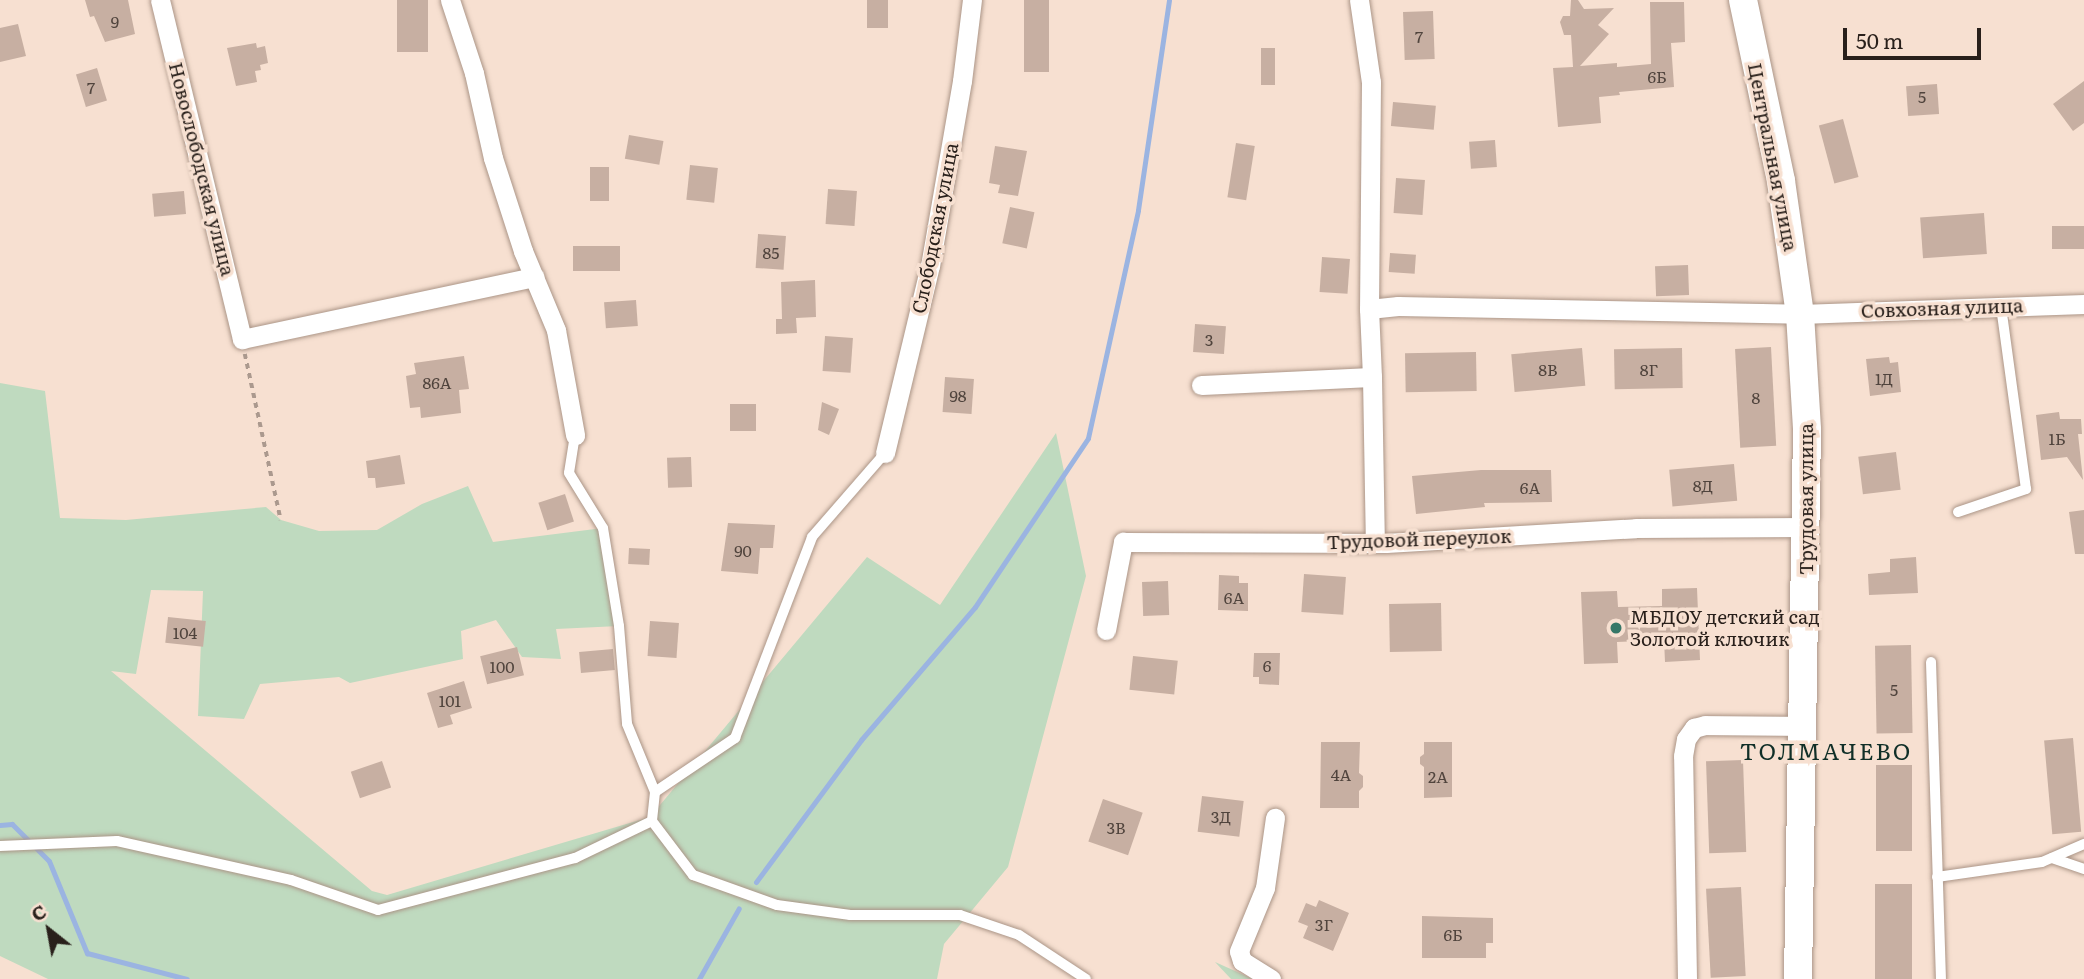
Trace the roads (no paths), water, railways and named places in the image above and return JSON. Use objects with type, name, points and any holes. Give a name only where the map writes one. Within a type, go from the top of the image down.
[{"type":"street","name":"Новослободская улица","points":[[160,0],[242,339],[534,277]]},
{"type":"street","points":[[450,0],[474,73],[492,158],[534,277],[556,330],[575,435]]},
{"type":"street","name":"Слободская улица","points":[[885,453],[930,266],[962,81],[972,0]]},
{"type":"street","points":[[1359,0],[1371,82],[1369,309],[1375,543]]},
{"type":"street","name":"Центральная улица","points":[[1743,0],[1781,181],[1800,314]]},
{"type":"street","name":"Совхозная улица","points":[[1800,314],[2084,304]]},
{"type":"street","points":[[1369,309],[1398,306],[1800,314]]},
{"type":"street","name":"Трудовая улица","points":[[1798,979],[1807,430],[1800,314]]},
{"type":"street","points":[[1201,386],[1372,377]]},
{"type":"street","name":"Трудовой переулок","points":[[1106,630],[1123,542],[1375,543],[1636,528],[1806,527]]},
{"type":"street","points":[[1687,979],[1683,756],[1686,739],[1694,728],[1705,725],[1801,726]]},
{"type":"street","points":[[1271,979],[1242,961],[1239,951],[1265,888],[1275,818]]},
{"type":"lane","points":[[1958,512],[2025,489],[2001,306]]},
{"type":"lane","points":[[575,435],[569,473],[603,528],[619,626],[627,724],[654,792],[652,821],[693,875],[777,905],[850,915],[960,915],[1019,935],[1086,979]]},
{"type":"lane","points":[[654,792],[735,738],[812,537],[885,453]]},
{"type":"lane","points":[[1931,662],[1941,979]]},
{"type":"lane","points":[[0,846],[117,841],[291,880],[379,910],[575,858],[652,821]]},
{"type":"lane","points":[[1937,877],[2042,862],[2084,844]]},
{"type":"lane","points":[[2052,858],[2084,869]]},
{"type":"waterway","points":[[756,882],[861,740],[975,607],[1088,438],[1138,210],[1169,0]]},
{"type":"waterway","points":[[0,825],[12,824],[49,861],[87,953],[187,979]]},
{"type":"waterway","points":[[699,979],[739,908]]},
{"type":"place","name":"МБДОУ детский сад Золотой ключик","points":[[1616,628]]},
{"type":"district","name":"ТОЛМАЧЕВО","points":[[1826,750]]}]
